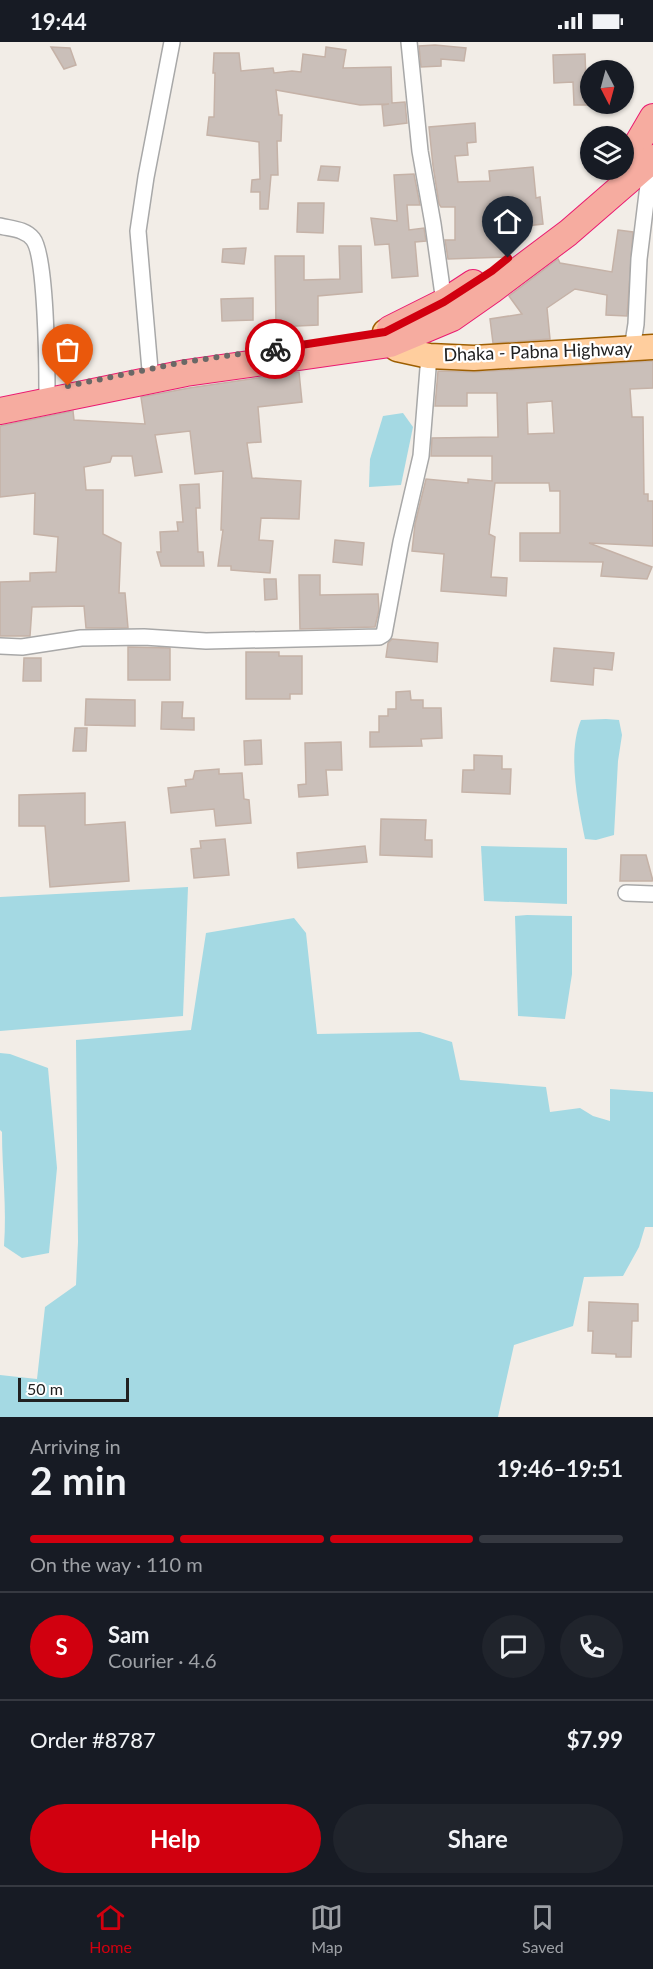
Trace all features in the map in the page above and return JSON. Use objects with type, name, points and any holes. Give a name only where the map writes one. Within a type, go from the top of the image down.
[{"type":"highway","points":[[387,338],[452,318],[568,233],[641,157],[653,117]]},
{"type":"highway","points":[[387,338],[492,271],[603,180]]},
{"type":"highway","name":"Dhaka - Pabna Highway","points":[[0,400],[184,362],[387,338]]},
{"type":"highway","name":"Dhaka - Pabna Highway","points":[[0,411],[186,374],[387,338]]},
{"type":"main road","name":"Dhaka - Pabna Highway","points":[[387,338],[398,350],[429,356],[474,358],[642,348]]},
{"type":"street","points":[[150,370],[138,231],[172,42]]},
{"type":"street","points":[[409,42],[420,151],[431,206],[444,302]]},
{"type":"street","points":[[641,157],[636,324],[642,348]]},
{"type":"street","points":[[0,226],[24,231],[35,241],[40,261],[48,336],[47,390]]},
{"type":"street","points":[[0,646],[22,646],[81,638],[241,640],[379,637],[384,634],[401,542],[421,456],[429,356]]},
{"type":"street","points":[[626,893],[653,894]]},
{"type":"water","points":[[403,413],[413,427],[401,485],[369,487],[370,459],[383,416]]},
{"type":"water","points":[[581,720],[619,720],[622,735],[618,761],[614,835],[596,840],[585,839],[575,779],[577,733]]},
{"type":"water","points":[[481,846],[567,848],[567,904],[484,901]]},
{"type":"water","points":[[188,887],[183,1016],[0,1031],[0,897]]},
{"type":"water","points":[[515,916],[572,916],[572,974],[565,1019],[518,1016]]},
{"type":"water","points":[[294,918],[306,933],[317,1034],[420,1032],[452,1042],[460,1080],[546,1087],[550,1112],[580,1108],[593,1116],[610,1121],[610,1089],[653,1092],[653,1227],[645,1227],[639,1247],[623,1276],[584,1277],[573,1326],[514,1345],[498,1417],[0,1417],[0,1375],[37,1379],[45,1307],[76,1285],[78,1242],[76,1040],[191,1030],[206,933]]},
{"type":"water","points":[[0,1053],[10,1054],[48,1068],[57,1168],[49,1253],[22,1258],[4,1246],[5,1203],[2,1132],[0,1130]]},
{"type":"building","points":[[419,46],[466,48],[464,61],[441,59],[441,66],[421,67]]},
{"type":"building","points":[[51,47],[70,48],[76,65],[64,69]]},
{"type":"building","points":[[326,47],[346,50],[343,68],[391,67],[392,103],[405,102],[407,123],[384,126],[382,105],[389,104],[360,105],[276,90],[279,115],[282,115],[281,141],[277,141],[278,175],[271,175],[268,209],[260,209],[260,192],[251,192],[252,180],[260,179],[259,142],[207,135],[209,117],[214,117],[214,53],[239,53],[241,71],[273,68],[274,73],[301,72],[303,54],[325,57]]},
{"type":"building","points":[[585,54],[585,60],[580,60],[580,105],[574,105],[573,82],[554,83],[553,55]]},
{"type":"building","points":[[475,123],[476,142],[467,143],[468,155],[455,156],[458,182],[490,181],[489,171],[533,167],[536,198],[540,197],[543,224],[517,227],[518,244],[505,245],[506,257],[448,259],[445,240],[455,240],[455,207],[441,207],[439,204],[429,127]]},
{"type":"building","points":[[321,166],[340,167],[338,181],[318,180]]},
{"type":"building","points":[[414,174],[420,205],[407,205],[409,230],[424,228],[426,241],[415,242],[418,276],[392,278],[389,244],[375,245],[371,218],[397,221],[394,175]]},
{"type":"building","points":[[298,203],[324,203],[323,233],[297,232]]},
{"type":"building","points":[[618,230],[633,232],[627,316],[606,315],[607,295],[575,289],[547,308],[550,339],[493,343],[490,319],[522,314],[509,296],[558,259],[560,263],[612,272]]},
{"type":"building","points":[[339,246],[361,246],[362,292],[318,296],[318,325],[276,327],[275,256],[304,256],[304,280],[340,279]]},
{"type":"building","points":[[246,248],[244,264],[222,262],[223,249]]},
{"type":"building","points":[[253,298],[253,320],[222,321],[221,299]]},
{"type":"building","points":[[653,361],[653,388],[630,389],[632,417],[643,417],[644,494],[648,494],[648,501],[653,501],[653,546],[589,543],[652,567],[647,579],[601,576],[603,562],[520,561],[520,533],[560,533],[560,491],[550,491],[549,483],[495,483],[489,534],[495,537],[491,577],[507,578],[506,596],[441,591],[444,554],[412,551],[415,524],[426,479],[468,483],[468,479],[492,481],[492,456],[431,456],[432,438],[498,437],[497,393],[467,393],[467,406],[435,406],[438,371],[475,372]],"holes":[[[552,401],[554,433],[528,434],[527,403]]]},
{"type":"building","points":[[299,372],[302,402],[258,407],[261,442],[247,443],[252,478],[301,481],[299,519],[261,518],[259,540],[273,541],[270,573],[231,570],[231,566],[218,566],[223,530],[221,530],[223,471],[195,474],[190,431],[155,435],[162,472],[135,476],[132,456],[112,456],[110,462],[84,467],[86,490],[103,490],[103,534],[121,543],[119,593],[125,593],[128,628],[86,628],[84,606],[32,607],[30,636],[0,636],[0,582],[30,581],[30,573],[56,572],[58,537],[34,534],[35,493],[0,497],[0,426],[73,411],[74,420],[145,424],[141,397]]},
{"type":"building","points":[[199,484],[200,508],[196,508],[198,552],[203,552],[204,566],[161,566],[157,552],[161,552],[160,532],[178,531],[177,522],[183,522],[180,485]]},
{"type":"building","points":[[335,540],[364,543],[362,565],[333,562]]},
{"type":"building","points":[[299,575],[320,575],[320,595],[378,594],[379,610],[375,627],[300,629]]},
{"type":"building","points":[[264,579],[276,579],[277,599],[265,600]]},
{"type":"building","points":[[392,639],[438,643],[437,662],[386,657],[388,643]]},
{"type":"building","points":[[128,647],[170,648],[170,680],[128,680]]},
{"type":"building","points":[[554,648],[614,653],[612,670],[594,668],[593,685],[551,681]]},
{"type":"building","points":[[246,652],[279,652],[279,656],[302,656],[302,694],[290,694],[290,699],[246,699]]},
{"type":"building","points":[[24,658],[41,658],[41,681],[23,681]]},
{"type":"building","points":[[410,691],[411,700],[423,700],[423,708],[441,708],[442,738],[421,739],[422,746],[370,747],[370,732],[379,732],[379,716],[388,716],[388,709],[396,709],[396,692]]},
{"type":"building","points":[[86,699],[135,700],[135,726],[85,725]]},
{"type":"building","points":[[162,702],[183,702],[182,718],[194,718],[194,730],[161,729]]},
{"type":"building","points":[[75,728],[87,728],[86,751],[73,751]]},
{"type":"building","points":[[261,740],[262,764],[245,765],[244,741]]},
{"type":"building","points":[[341,742],[342,770],[326,770],[328,795],[299,797],[298,785],[306,784],[305,743]]},
{"type":"building","points":[[474,755],[502,756],[502,769],[511,769],[510,794],[462,792],[463,770],[474,770]]},
{"type":"building","points":[[219,769],[219,774],[242,773],[244,799],[249,800],[251,823],[216,826],[214,809],[171,813],[168,788],[186,786],[185,780],[193,779],[195,771]]},
{"type":"building","points":[[85,793],[85,825],[125,822],[129,881],[50,887],[45,826],[19,826],[19,795]]},
{"type":"building","points":[[381,819],[426,820],[425,840],[432,840],[432,857],[380,855]]},
{"type":"building","points":[[225,839],[229,875],[194,878],[191,849],[201,848],[200,841]]},
{"type":"building","points":[[365,846],[367,862],[298,868],[297,853]]},
{"type":"building","points":[[621,855],[646,855],[653,881],[620,881]]},
{"type":"building","points":[[589,1302],[638,1304],[638,1321],[632,1321],[631,1357],[592,1353],[593,1331],[588,1331]]},
{"type":"way so far","points":[[68,386],[184,362],[275,349]]},
{"type":"route","points":[[275,349],[385,332],[444,302],[508,258]]}]
